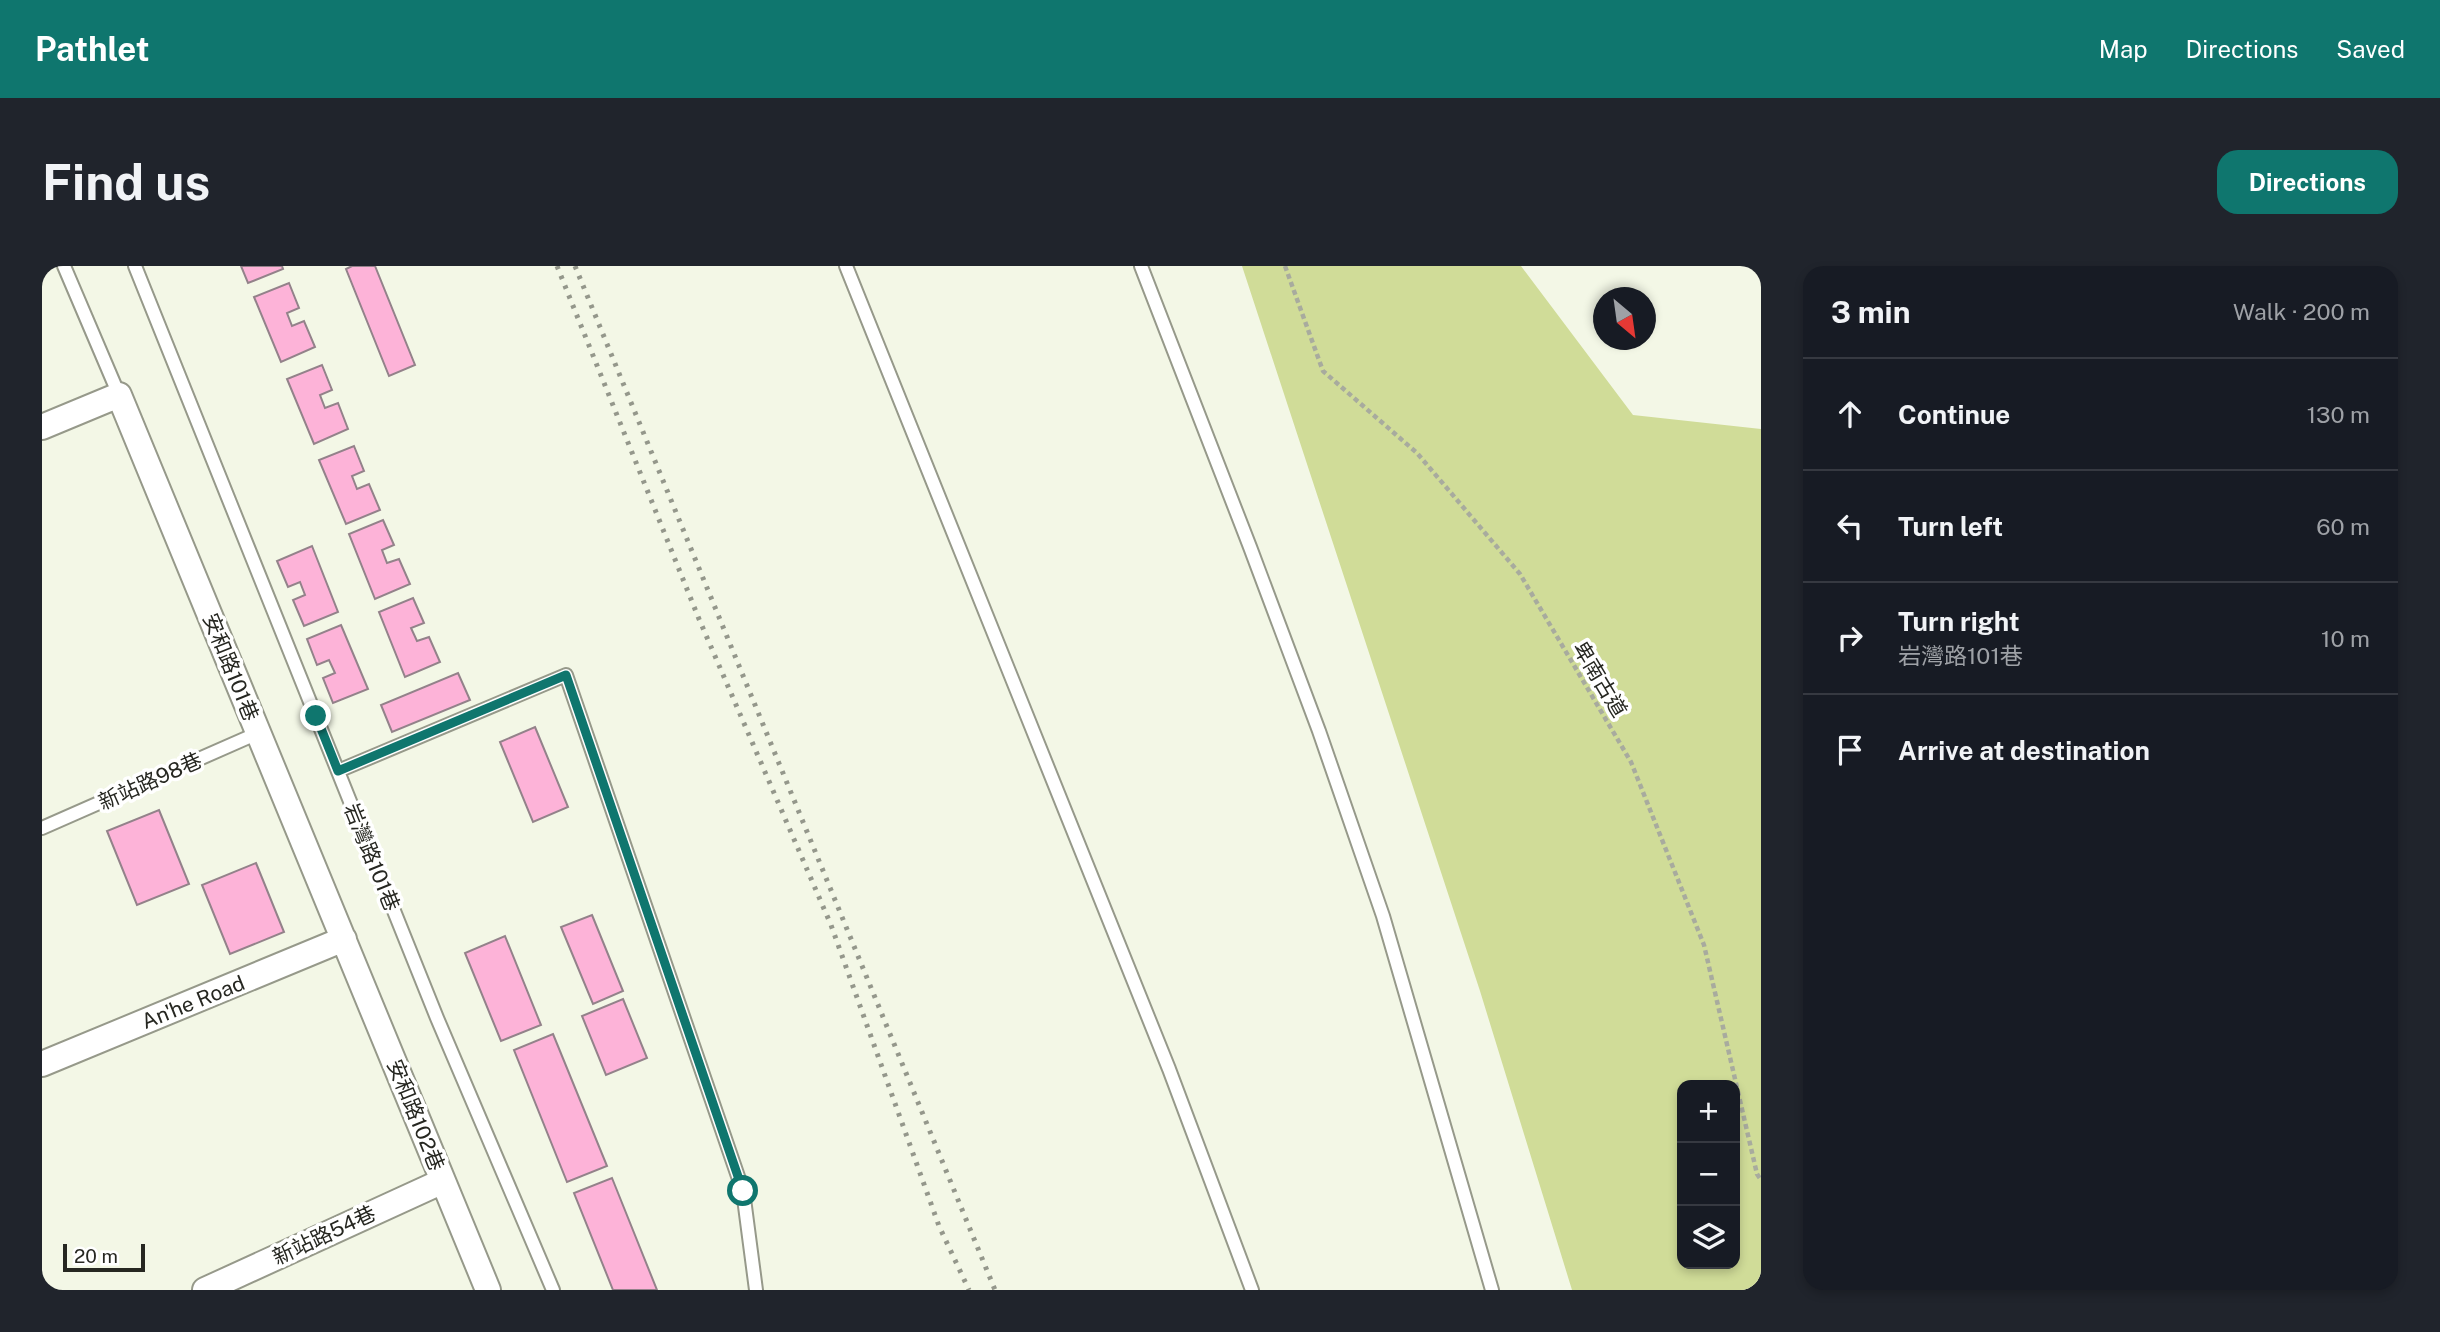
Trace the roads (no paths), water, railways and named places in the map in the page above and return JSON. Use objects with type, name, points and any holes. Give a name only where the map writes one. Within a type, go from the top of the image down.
[{"type":"street","points":[[42,427],[119,396]]},
{"type":"street","name":"安和路101巷","points":[[119,396],[344,939]]},
{"type":"street","name":"An'he Road","points":[[42,1064],[344,939]]},
{"type":"street","name":"安和路102巷","points":[[344,939],[488,1290]]},
{"type":"street","name":"新站路54巷","points":[[205,1290],[443,1181]]},
{"type":"lane","points":[[64,266],[119,396]]},
{"type":"lane","name":"岩灣路101巷","points":[[135,266],[437,1018],[553,1290]]},
{"type":"lane","points":[[846,266],[1169,1069],[1252,1290]]},
{"type":"lane","points":[[1141,266],[1268,596],[1383,916],[1492,1290]]},
{"type":"lane","points":[[338,771],[566,675],[743,1191],[756,1290]]},
{"type":"lane","name":"新站路98巷","points":[[42,828],[258,733]]},
{"type":"railway","points":[[557,266],[699,619],[831,925],[939,1226],[969,1290]]},
{"type":"railway","points":[[575,266],[995,1290]]}]
